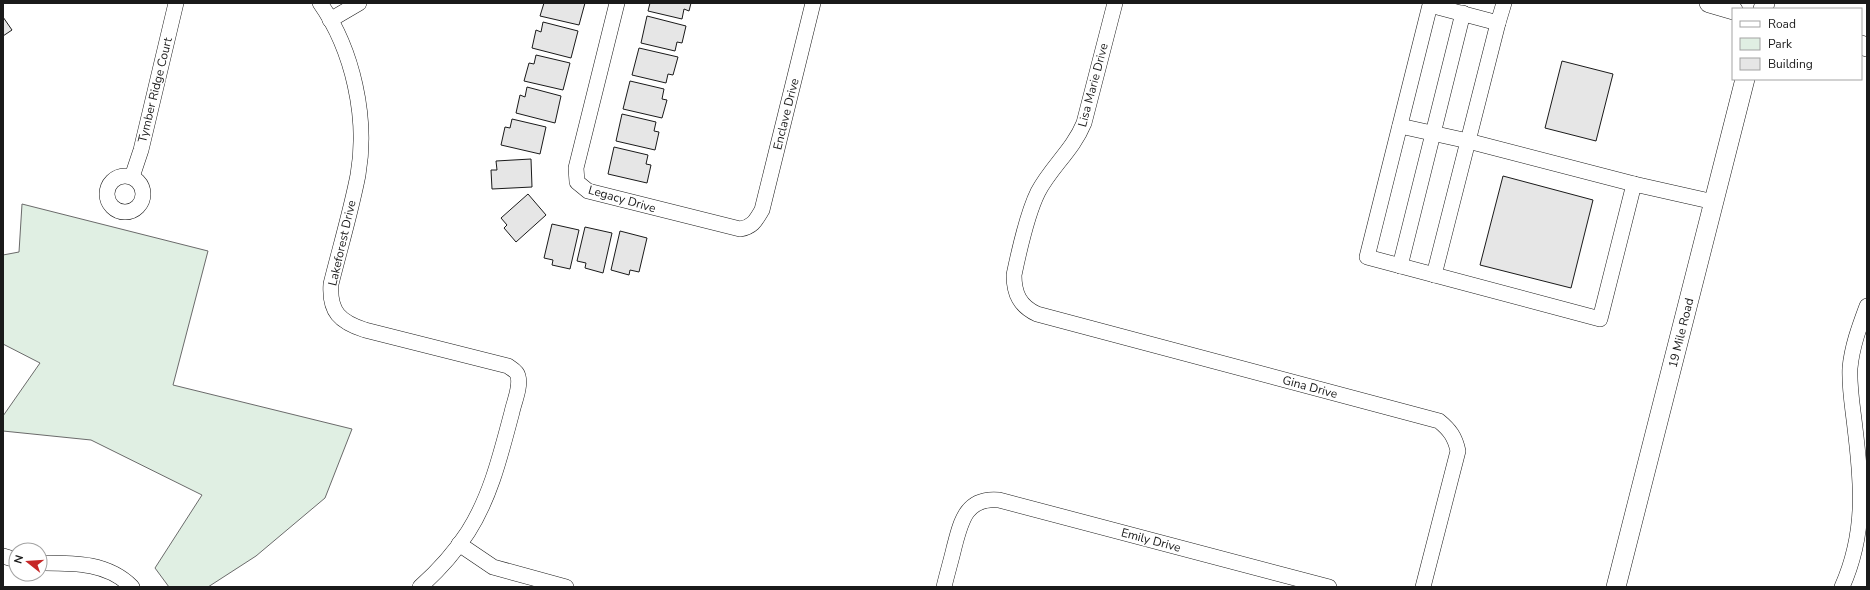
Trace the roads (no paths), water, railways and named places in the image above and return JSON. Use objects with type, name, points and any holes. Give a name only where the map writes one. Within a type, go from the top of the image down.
[{"type":"main road","points":[[1709,3],[1732,10]]},
{"type":"main road","name":"19 Mile Road","points":[[1616,587],[1746,80]]},
{"type":"street","name":"Tymber Ridge Court","points":[[132,177],[141,150],[176,3]]},
{"type":"street","name":"Lakeforest Drive","points":[[320,3],[330,20],[350,68],[355,88],[360,130],[358,174],[331,284],[333,306],[337,314],[344,321],[353,326],[508,366],[515,371],[518,377],[518,389],[494,474],[478,513],[459,544]]},
{"type":"street","points":[[330,20],[359,3]]},
{"type":"street","name":"Legacy Drive","points":[[617,3],[576,168],[577,182],[588,191],[740,229],[749,228],[754,224]]},
{"type":"street","name":"Enclave Drive","points":[[754,224],[762,210],[767,192],[813,3]]},
{"type":"street","name":"Lisa Marie Drive","points":[[1017,295],[1014,286],[1014,275],[1033,205],[1038,192],[1070,149],[1081,130],[1115,3]]},
{"type":"street","points":[[1434,275],[1504,3]]},
{"type":"street","points":[[1498,23],[1430,5],[1367,257],[1600,319],[1634,184]]},
{"type":"street","points":[[1400,266],[1463,14]]},
{"type":"street","points":[[1400,126],[1468,141],[1634,184],[1714,202]]},
{"type":"street","name":"Gina Drive","points":[[1017,295],[1022,304],[1037,314],[1439,422],[1452,434],[1456,441],[1458,451],[1423,587]]},
{"type":"street","points":[[1842,587],[1854,557],[1861,521],[1861,477],[1851,391],[1850,367],[1857,333],[1867,306]]},
{"type":"street","name":"Emily Drive","points":[[944,587],[960,524],[969,510],[982,501],[1000,500],[1329,587]]},
{"type":"street","points":[[420,587],[440,567],[459,544],[493,567],[566,587]]},
{"type":"street","points":[[48,563],[81,564],[99,567],[113,572],[124,579],[132,587]]}]
